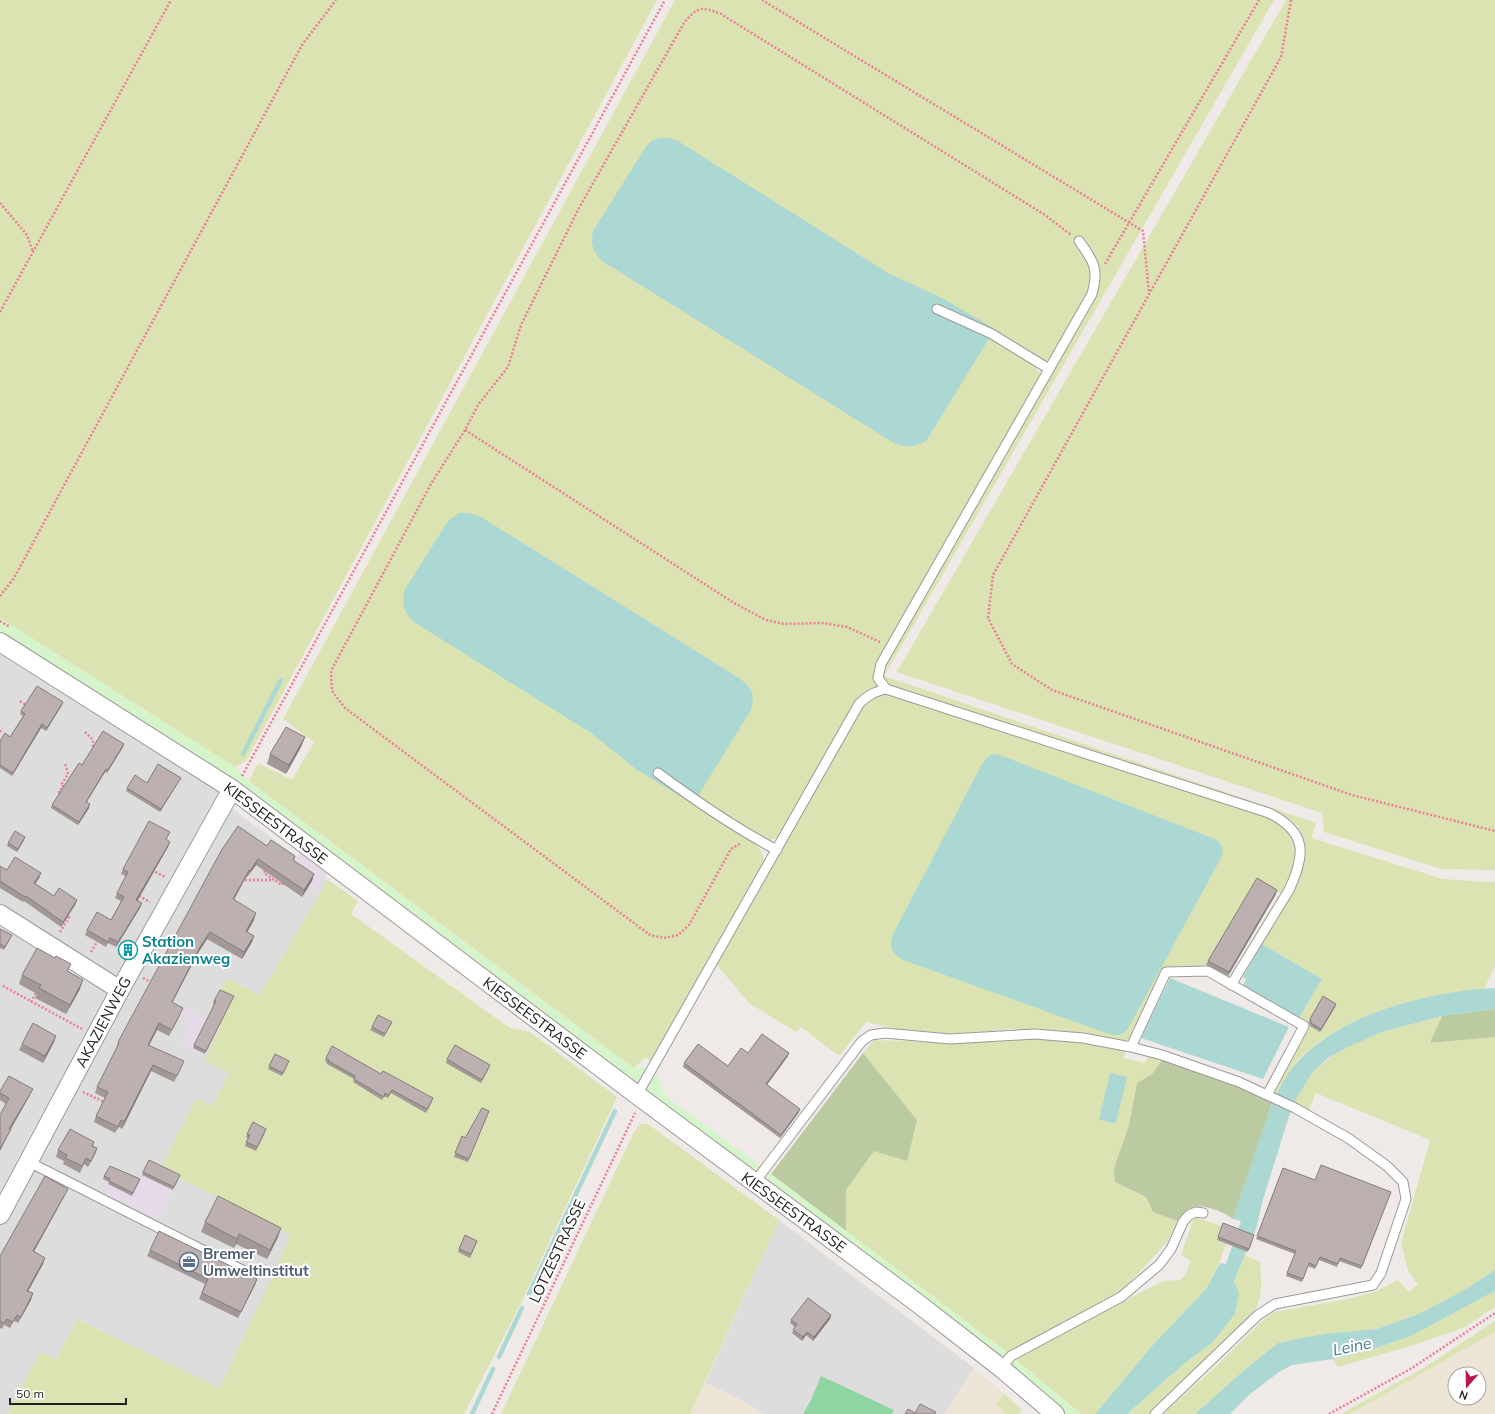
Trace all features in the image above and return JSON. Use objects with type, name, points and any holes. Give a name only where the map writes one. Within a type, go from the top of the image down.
[{"type":"street","name":"KIESSEESTRASSE","points":[[0,642],[237,783],[639,1097],[916,1302],[1001,1368],[1056,1414]]},
{"type":"street","name":"AKAZIENWEG","points":[[0,1215],[120,990],[237,783]]},
{"type":"street","points":[[0,914],[120,990]]},
{"type":"lane","points":[[886,689],[878,678],[878,672],[881,664],[1092,294],[1095,281],[1093,260],[1079,241]]},
{"type":"lane","points":[[937,309],[992,334],[1049,369]]},
{"type":"lane","points":[[639,1097],[860,704],[868,695],[876,691],[886,689],[1269,814],[1286,824],[1298,838],[1300,858],[1298,868],[1289,890],[1231,985]]},
{"type":"lane","points":[[658,773],[695,800],[758,840],[777,850]]},
{"type":"lane","points":[[1131,1047],[1166,972],[1208,971],[1304,1026],[1271,1096]]},
{"type":"lane","points":[[754,1183],[862,1041],[871,1035],[885,1033],[950,1039],[1035,1034],[1083,1038],[1131,1047],[1162,1055],[1239,1082],[1271,1096],[1348,1138],[1387,1166],[1403,1182],[1406,1199],[1381,1273],[1372,1285],[1275,1304],[1258,1315],[1155,1414]]},
{"type":"lane","points":[[29,1162],[248,1273]]},
{"type":"lane","points":[[1001,1368],[1011,1356],[1121,1297],[1159,1265],[1171,1248],[1189,1215],[1196,1212],[1203,1213]]},
{"type":"path","points":[[0,312],[171,0]]},
{"type":"path","points":[[0,596],[14,578],[302,45],[336,0]]},
{"type":"path","points":[[237,783],[665,0]]},
{"type":"path","points":[[762,0],[1143,231],[1149,293]]},
{"type":"path","points":[[1095,281],[1128,222],[1259,0]]},
{"type":"path","points":[[1291,0],[1281,57],[993,575],[988,618],[1012,664],[1052,690],[1352,794],[1495,831]]},
{"type":"path","points":[[758,840],[742,842],[732,849],[689,925],[678,935],[664,938],[650,935],[345,708],[332,691],[331,671],[431,484],[465,430],[478,405],[503,376],[508,367],[521,325],[579,208],[684,23],[694,11],[708,8],[721,14],[1045,215],[1079,241]]},
{"type":"path","points":[[0,203],[26,235],[33,252]]},
{"type":"path","points":[[465,430],[734,603],[766,620],[784,624],[823,623],[847,627],[891,647]]},
{"type":"path","points":[[20,701],[26,705]]},
{"type":"path","points":[[0,732],[2,728]]},
{"type":"path","points":[[86,732],[93,740],[93,749]]},
{"type":"path","points":[[60,793],[59,792],[63,786],[61,784],[68,774],[65,763]]},
{"type":"path","points":[[265,871],[264,873],[282,885],[286,878]]},
{"type":"path","points":[[236,873],[246,880],[274,880]]},
{"type":"path","points":[[3,986],[96,1037]]},
{"type":"path","points":[[31,1002],[36,993]]},
{"type":"path","points":[[70,1085],[104,1102]]},
{"type":"path","name":"LOTZESTRASSE","points":[[492,1414],[639,1097]]},
{"type":"path","points":[[1329,1414],[1412,1368],[1495,1313]]},
{"type":"shaded area","points":[[0,633],[227,777],[233,809],[328,880],[260,995],[227,978],[207,1018],[221,1025],[204,1060],[229,1073],[212,1106],[196,1099],[163,1169],[292,1235],[220,1388],[77,1319],[57,1359],[8,1413],[11,1414],[0,1414]]},
{"type":"shaded area","points":[[0,651],[204,779],[202,783],[0,656]]},
{"type":"shaded area","points":[[301,851],[327,873],[312,894],[306,890],[302,897],[285,885],[295,870],[290,867]]},
{"type":"shaded area","points":[[17,934],[32,944],[6,990],[0,987],[0,964]]},
{"type":"shaded area","points":[[184,1007],[220,1025],[205,1056],[180,1044],[191,1020],[180,1014]]},
{"type":"shaded area","points":[[77,1097],[98,1107],[90,1123],[128,1142],[136,1126],[152,1134],[146,1146],[156,1151],[151,1162],[66,1119]]},
{"type":"shaded area","points":[[148,1163],[179,1178],[159,1220],[104,1193],[115,1171],[138,1183]]},
{"type":"shaded area","points":[[122,1202],[155,1218],[142,1244],[109,1228]]},
{"type":"shaded area","points":[[779,1220],[974,1368],[944,1414],[765,1414],[733,1396],[705,1383]]},
{"type":"shaded area","points":[[1495,1332],[1495,1414],[1350,1414]]},
{"type":"shaded area","points":[[974,1368],[1004,1393],[996,1404],[1006,1414],[944,1414]]},
{"type":"shaded area","points":[[705,1383],[733,1396],[765,1414],[690,1414]]},
{"type":"green space","points":[[0,0],[657,0],[246,761],[235,767],[0,618]]},
{"type":"green space","points":[[675,0],[1274,0],[884,676],[1316,823],[1311,838],[1443,879],[1495,882],[1495,966],[1484,989],[1412,1001],[1387,1008],[1341,1028],[1302,1056],[1291,1069],[1276,1094],[1272,1093],[1307,1025],[1299,1018],[1322,979],[1262,944],[1297,880],[1303,858],[1303,836],[1298,826],[1288,818],[888,685],[882,675],[883,666],[1097,291],[1099,270],[1090,250],[1086,257],[1093,280],[1090,290],[1048,365],[995,330],[990,337],[1032,363],[1041,375],[876,665],[875,679],[879,687],[865,692],[857,700],[782,835],[771,840],[765,838],[746,829],[697,798],[693,804],[744,834],[761,851],[765,864],[650,1061],[646,1057],[634,1068],[249,781],[258,763],[292,780],[314,742],[283,719]]},
{"type":"green space","points":[[1286,0],[1495,0],[1495,870],[1441,869],[1324,832],[1322,813],[897,672]]},
{"type":"green space","points":[[0,618],[235,767],[249,781],[634,1068],[643,1067],[658,1077],[664,1095],[1008,1353],[1081,1414],[1063,1414],[621,1078],[0,633]]},
{"type":"green space","points":[[888,693],[1265,816],[1278,824],[1293,840],[1296,849],[1296,859],[1293,870],[1281,894],[1257,880],[1206,965],[1165,969],[1129,1039],[1123,1042],[1101,1037],[1037,1030],[1010,1029],[962,1034],[906,1031],[866,1022],[839,1056],[801,1027],[796,1032],[749,1003],[716,964],[863,704],[870,698]]},
{"type":"green space","points":[[328,880],[358,901],[351,914],[510,1028],[530,1032],[617,1097],[520,1305],[464,1414],[11,1414],[8,1412],[40,1352],[57,1359],[77,1319],[220,1388],[291,1235],[162,1169],[178,1133],[196,1099],[212,1106],[229,1073],[204,1060],[221,1025],[207,1018],[227,978],[260,995]]},
{"type":"green space","points":[[1495,1009],[1495,1037],[1430,1043],[1442,1016]]},
{"type":"green space","points":[[1442,1016],[1431,1043],[1495,1037],[1495,1270],[1466,1289],[1419,1314],[1377,1329],[1332,1333],[1278,1343],[1242,1372],[1195,1414],[1163,1414],[1211,1371],[1263,1320],[1274,1312],[1348,1299],[1374,1292],[1398,1280],[1408,1292],[1418,1285],[1408,1271],[1401,1243],[1430,1140],[1316,1093],[1309,1110],[1294,1103],[1305,1083],[1320,1066],[1337,1053],[1377,1034]]},
{"type":"green space","points":[[1022,1038],[1048,1039],[1112,1048],[1125,1051],[1124,1058],[1145,1063],[1148,1056],[1163,1059],[1152,1074],[1137,1083],[1129,1125],[1114,1168],[1115,1182],[1146,1197],[1153,1212],[1177,1221],[1167,1242],[1121,1292],[1008,1353],[846,1231],[846,1190],[874,1151],[917,1120],[863,1053],[874,1040],[933,1042]]},
{"type":"green space","points":[[863,1053],[917,1120],[907,1161],[874,1151],[846,1190],[846,1231],[771,1174]]},
{"type":"green space","points":[[1163,1059],[1238,1085],[1273,1101],[1233,1219],[1214,1209],[1198,1206],[1188,1209],[1177,1221],[1153,1212],[1146,1197],[1115,1182],[1114,1168],[1129,1125],[1137,1083],[1152,1074]]},
{"type":"green space","points":[[640,1124],[648,1124],[779,1220],[690,1414],[501,1414],[634,1132]]},
{"type":"green space","points":[[1194,1217],[1222,1226],[1217,1240],[1226,1244],[1219,1263],[1206,1289],[1152,1346],[1095,1414],[1081,1414],[1014,1358],[1163,1281],[1180,1280],[1186,1274],[1191,1261],[1181,1255]]},
{"type":"green space","points":[[1245,1255],[1260,1262],[1260,1295],[1253,1314],[1151,1414],[1127,1414],[1185,1363],[1212,1343],[1239,1293],[1234,1281]]},
{"type":"green space","points":[[1495,1291],[1495,1307],[1465,1327],[1417,1344],[1338,1367],[1333,1359],[1370,1350],[1411,1336]]},
{"type":"green space","points":[[1495,1321],[1495,1332],[1350,1414],[1341,1414],[1425,1367]]},
{"type":"green space","points":[[821,1376],[894,1410],[892,1414],[803,1414],[811,1400]]},
{"type":"green space","points":[[1004,1393],[1022,1410],[1019,1414],[1006,1414],[996,1404]]},
{"type":"water","points":[[660,138],[669,138],[678,141],[888,273],[942,298],[995,329],[926,441],[913,446],[901,445],[892,442],[599,258],[594,251],[592,244],[593,231],[645,148],[651,141]]},
{"type":"water","points":[[459,513],[470,513],[481,517],[739,678],[750,688],[753,699],[751,710],[693,804],[636,769],[591,733],[414,622],[410,618],[405,611],[403,603],[405,589],[449,520]]},
{"type":"water","points":[[993,754],[1000,755],[1217,840],[1222,848],[1222,856],[1130,1025],[1125,1032],[1121,1034],[1112,1035],[903,960],[892,950],[891,943],[893,934],[981,766],[986,758]]},
{"type":"water","points":[[1262,944],[1322,979],[1299,1018],[1243,985],[1246,979],[1243,977]]},
{"type":"water","points":[[1170,978],[1289,1027],[1263,1079],[1141,1038]]},
{"type":"water","points":[[1495,988],[1495,1009],[1442,1016],[1382,1032],[1348,1047],[1328,1058],[1312,1073],[1296,1099],[1289,1116],[1262,1203],[1257,1226],[1234,1281],[1239,1293],[1235,1314],[1212,1343],[1185,1363],[1127,1414],[1095,1414],[1152,1346],[1206,1289],[1220,1263],[1226,1264],[1241,1221],[1233,1219],[1269,1113],[1283,1081],[1306,1054],[1328,1037],[1353,1022],[1381,1010],[1411,1001],[1440,995],[1469,990]]},
{"type":"water","points":[[1110,1073],[1127,1077],[1116,1123],[1099,1120]]},
{"type":"water","name":"Leine","points":[[1495,1270],[1495,1291],[1411,1336],[1370,1350],[1333,1359],[1292,1365],[1279,1372],[1249,1395],[1230,1414],[1195,1414],[1242,1372],[1278,1343],[1332,1333],[1377,1329],[1419,1314],[1466,1289]]},
{"type":"building","points":[[37,686],[63,702],[47,728],[42,724],[13,773],[0,765],[0,741],[5,733],[10,737],[25,714],[21,711]]},
{"type":"building","points":[[286,727],[305,737],[289,765],[270,754]]},
{"type":"building","points":[[103,731],[124,744],[108,770],[106,769],[86,802],[90,804],[79,822],[52,805],[79,763],[82,765]]},
{"type":"building","points":[[158,764],[181,778],[161,809],[127,788],[135,775],[147,783]]},
{"type":"building","points":[[149,821],[170,832],[166,839],[170,842],[136,900],[142,903],[118,942],[110,938],[108,942],[87,930],[97,912],[111,920],[124,897],[117,893],[128,872],[123,869]]},
{"type":"building","points":[[238,826],[267,846],[271,840],[295,856],[293,860],[314,874],[304,890],[258,859],[250,871],[249,870],[233,899],[256,913],[246,931],[254,936],[244,952],[210,932],[200,947],[172,1002],[183,1008],[172,1030],[159,1023],[148,1045],[184,1061],[177,1076],[153,1065],[124,1122],[121,1120],[118,1127],[96,1116],[108,1092],[97,1087],[119,1043],[118,1042],[221,851]]},
{"type":"building","points":[[15,831],[25,837],[18,849],[8,843]]},
{"type":"building","points":[[15,857],[41,873],[34,883],[54,896],[59,888],[77,900],[63,922],[26,896],[25,897],[0,881],[0,866],[7,870]]},
{"type":"building","points":[[1257,878],[1277,890],[1229,972],[1208,961]]},
{"type":"building","points":[[0,929],[12,935],[5,947],[0,944]]},
{"type":"building","points":[[37,948],[55,958],[56,956],[71,964],[67,971],[83,980],[70,1005],[39,988],[41,985],[22,975]]},
{"type":"building","points":[[220,990],[234,996],[206,1051],[194,1045]]},
{"type":"building","points":[[1323,996],[1336,1004],[1321,1029],[1311,1023],[1310,1019]]},
{"type":"building","points":[[378,1015],[392,1022],[385,1034],[372,1027]]},
{"type":"building","points":[[33,1023],[56,1036],[45,1056],[22,1044]]},
{"type":"building","points":[[762,1034],[789,1053],[766,1084],[800,1109],[781,1135],[684,1063],[698,1044],[728,1066],[741,1048],[748,1053]]},
{"type":"building","points":[[455,1045],[490,1065],[482,1080],[447,1059]]},
{"type":"building","points":[[332,1046],[381,1074],[383,1071],[433,1098],[427,1109],[392,1090],[389,1095],[385,1093],[384,1097],[354,1079],[355,1076],[328,1061],[329,1060],[326,1058]]},
{"type":"building","points":[[275,1054],[289,1061],[283,1073],[269,1066]]},
{"type":"building","points":[[9,1076],[33,1089],[9,1129],[11,1129],[0,1149],[0,1115],[9,1098],[0,1093],[0,1091]]},
{"type":"building","points":[[482,1108],[489,1111],[469,1159],[455,1153],[462,1136],[465,1138]]},
{"type":"building","points":[[253,1122],[266,1129],[257,1147],[246,1142],[250,1135],[247,1134]]},
{"type":"building","points":[[70,1129],[94,1142],[92,1146],[97,1148],[91,1161],[86,1158],[82,1166],[65,1158],[67,1155],[58,1150]]},
{"type":"building","points":[[149,1160],[180,1175],[174,1187],[143,1172]]},
{"type":"building","points":[[1321,1165],[1391,1192],[1362,1266],[1340,1258],[1338,1264],[1320,1257],[1316,1266],[1309,1263],[1303,1279],[1287,1273],[1296,1251],[1257,1236],[1283,1168],[1315,1180]]},
{"type":"building","points":[[110,1166],[140,1179],[133,1193],[109,1181],[110,1179],[104,1176]]},
{"type":"building","points":[[45,1176],[68,1189],[33,1251],[45,1258],[27,1291],[33,1293],[21,1317],[17,1315],[13,1322],[7,1319],[4,1323],[0,1321],[0,1256]]},
{"type":"building","points":[[218,1196],[281,1228],[270,1250],[239,1234],[237,1239],[205,1222]]},
{"type":"building","points":[[1223,1223],[1254,1235],[1249,1249],[1218,1237]]},
{"type":"building","points":[[159,1231],[257,1279],[241,1312],[202,1293],[208,1279],[150,1250]]},
{"type":"building","points":[[465,1235],[477,1241],[471,1254],[459,1249]]},
{"type":"building","points":[[808,1298],[831,1315],[814,1337],[807,1332],[803,1337],[793,1330],[797,1324],[791,1320]]},
{"type":"building","points":[[920,1404],[936,1412],[935,1414],[905,1414],[908,1409],[915,1413]]},
{"type":"waterway","points":[[243,754],[281,680]]},
{"type":"waterway","points":[[529,1294],[615,1111]]},
{"type":"waterway","points":[[499,1357],[522,1308]]},
{"type":"waterway","points":[[472,1414],[493,1369]]},
{"type":"place","name":"Station Akazienweg","points":[[128,950]]},
{"type":"place","name":"Bremer Umweltinstitut","points":[[189,1262]]}]
